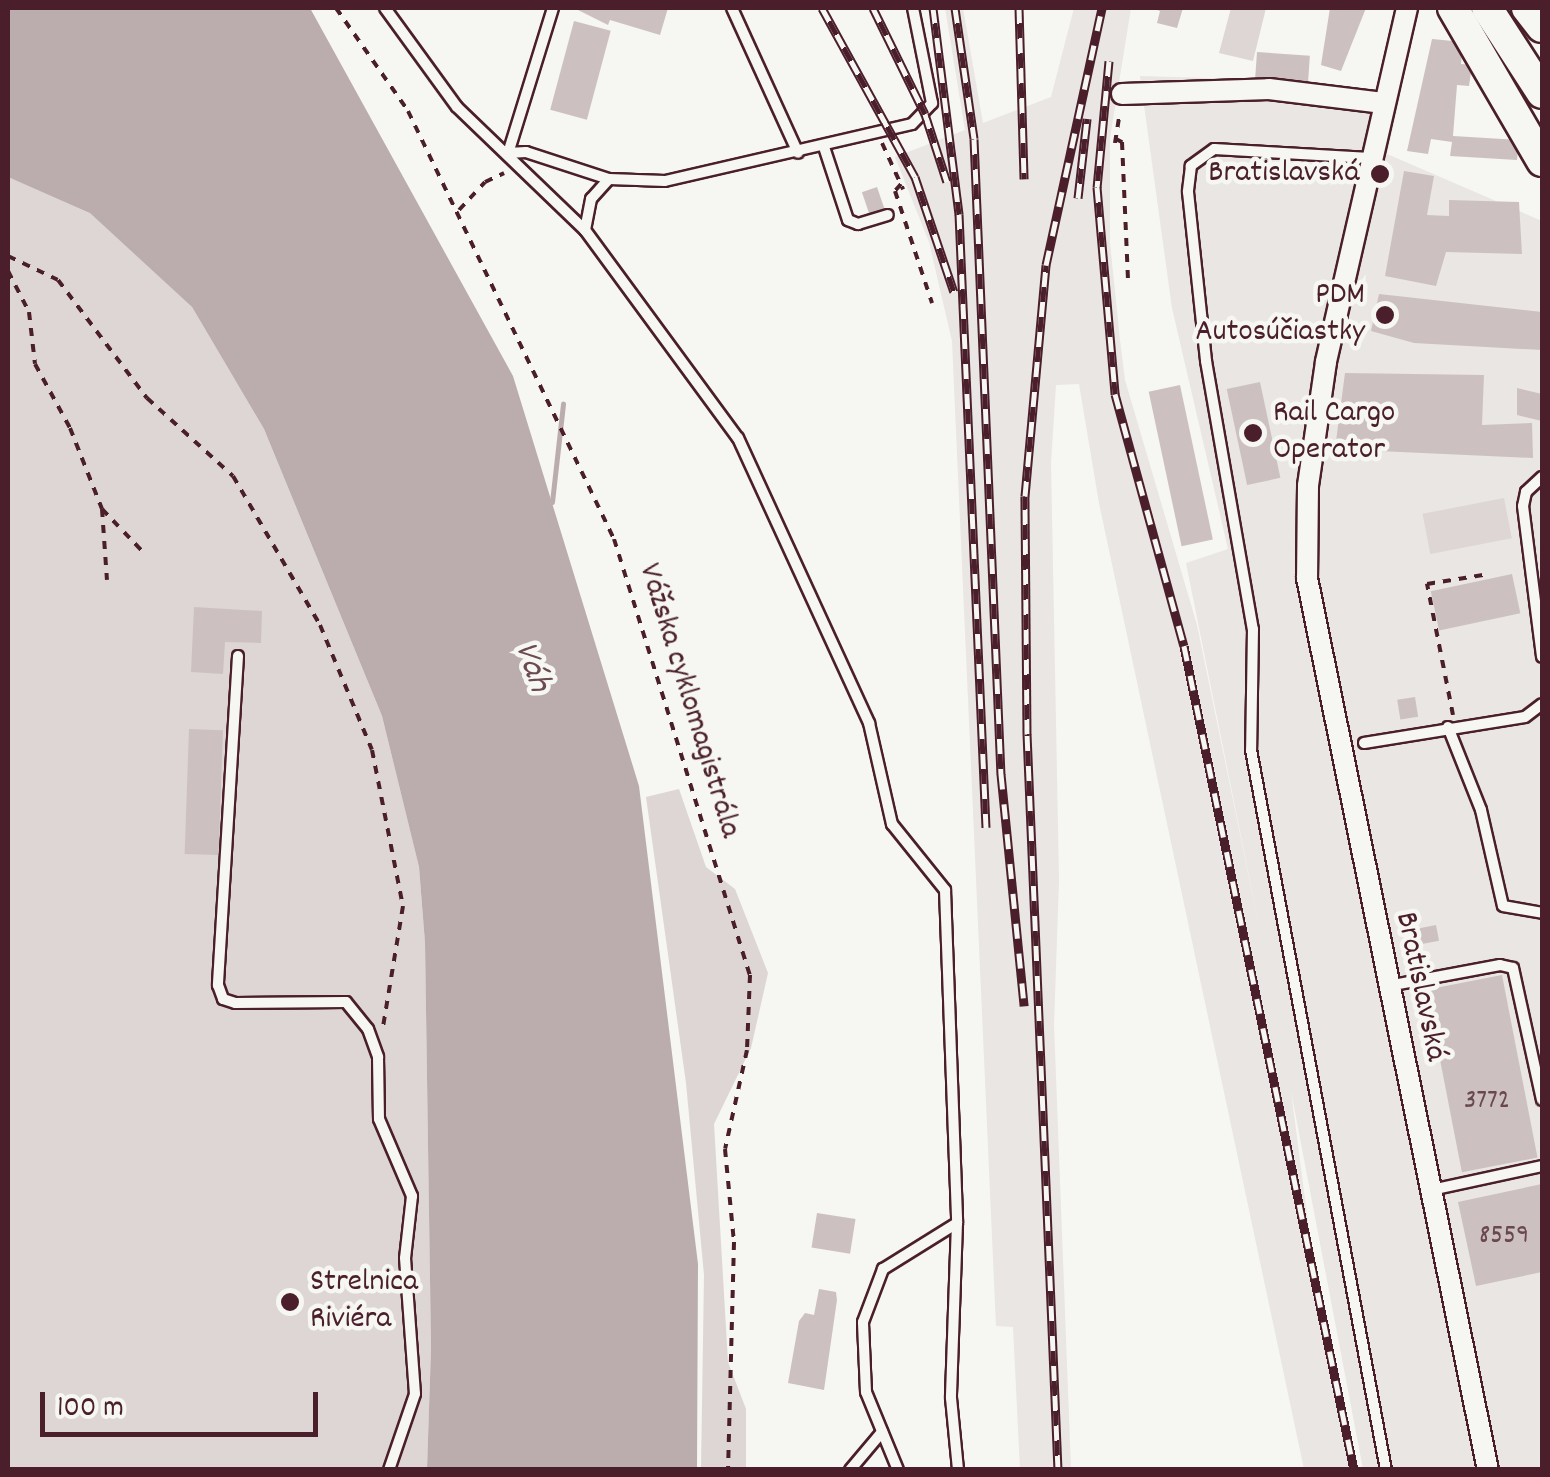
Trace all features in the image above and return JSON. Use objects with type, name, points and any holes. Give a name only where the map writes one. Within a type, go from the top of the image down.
[{"type":"main road","points":[[1453,8],[1542,161]]},
{"type":"main road","points":[[1487,8],[1542,93]]},
{"type":"main road","points":[[1527,8],[1542,27]]},
{"type":"street","name":"Bratislavská","points":[[1407,8],[1326,362],[1308,486],[1307,578],[1488,1470]]},
{"type":"street","points":[[1122,94],[1269,89],[1383,103]]},
{"type":"lane","points":[[385,8],[458,107],[585,230],[738,438],[869,723],[892,824],[944,890],[957,1223],[951,1398],[958,1470]]},
{"type":"lane","points":[[508,153],[553,8]]},
{"type":"lane","points":[[732,8],[798,153]]},
{"type":"lane","points":[[508,153],[526,152],[609,180],[691,178],[912,124],[932,104],[912,8]]},
{"type":"lane","points":[[824,147],[848,220],[858,224],[888,215]]},
{"type":"lane","points":[[1370,158],[1214,149],[1191,166],[1188,192],[1206,361],[1253,630],[1251,750],[1386,1470]]},
{"type":"lane","points":[[585,230],[590,199],[609,180]]},
{"type":"lane","points":[[1542,477],[1526,492],[1523,506],[1542,657]]},
{"type":"lane","points":[[238,656],[219,944],[222,999],[346,1002],[368,1028],[378,1057],[379,1119],[412,1196],[406,1258],[417,1357],[415,1394],[389,1470]]},
{"type":"lane","points":[[1364,743],[1524,717],[1542,704]]},
{"type":"lane","points":[[1448,727],[1481,810],[1503,906],[1542,913]]},
{"type":"lane","points":[[1388,986],[1500,965],[1513,968],[1542,1100]]},
{"type":"lane","points":[[1430,1190],[1542,1166]]},
{"type":"lane","points":[[898,1470],[866,1392],[863,1322],[883,1269],[957,1223]]},
{"type":"lane","points":[[850,1470],[882,1432]]},
{"type":"path","name":"Vážska cyklomagistrála","points":[[336,8],[408,111],[459,210],[553,420],[614,538],[750,975],[747,1050],[725,1149],[734,1242],[728,1470]]},
{"type":"path","points":[[1122,94],[1116,141],[1122,142],[1128,281]]},
{"type":"path","points":[[877,134],[902,186],[896,192],[932,303]]},
{"type":"path","points":[[459,210],[485,182],[519,166]]},
{"type":"path","points":[[8,256],[58,280],[147,398],[233,476],[320,625],[372,750],[403,906],[378,1057]]},
{"type":"path","points":[[8,271],[30,312],[35,364],[70,428],[102,510],[107,580]]},
{"type":"path","points":[[102,510],[144,553]]},
{"type":"path","points":[[1454,715],[1428,584],[1489,574]]},
{"type":"shaded area","points":[[945,8],[963,8],[983,123],[1051,97],[1074,8],[1131,8],[1110,138],[1110,243],[1125,380],[1197,625],[1263,946],[1186,563],[1228,549],[1172,308],[1140,76],[1271,80],[1400,96],[1387,154],[1542,221],[1542,1469],[1363,1469],[1291,1091],[1309,1230],[1358,1469],[1304,1469],[1099,503],[1079,384],[1056,385],[1051,463],[1059,880],[1054,1025],[1071,1469],[1020,1469],[1013,1327],[996,1326],[952,341],[929,242],[895,157],[965,130]]},
{"type":"shaded area","points":[[1231,8],[1266,8],[1253,61],[1219,53]]},
{"type":"shaded area","points":[[8,177],[90,212],[192,307],[264,429],[382,716],[419,867],[425,943],[431,1348],[427,1469],[8,1469]]},
{"type":"shaded area","points":[[1504,498],[1512,538],[1430,554],[1423,514]]},
{"type":"shaded area","points":[[679,789],[706,867],[735,889],[768,973],[751,1048],[714,1124],[728,1362],[746,1409],[746,1469],[701,1469],[704,1275],[686,1083],[646,797]]},
{"type":"water","name":"Váh","points":[[8,8],[310,8],[513,376],[639,786],[698,1264],[697,1469],[427,1469],[431,1348],[425,943],[419,867],[382,716],[264,429],[192,307],[90,213],[8,177]]},
{"type":"building","points":[[574,8],[668,8],[660,35],[610,20],[608,25]]},
{"type":"building","points":[[1151,8],[1183,8],[1177,28],[1157,23],[1160,11]]},
{"type":"building","points":[[1330,8],[1366,8],[1341,71],[1321,65]]},
{"type":"building","points":[[574,21],[611,31],[587,120],[550,110]]},
{"type":"building","points":[[1432,39],[1463,42],[1461,64],[1472,65],[1469,86],[1457,85],[1453,136],[1519,140],[1517,160],[1450,156],[1452,142],[1431,139],[1428,154],[1407,151]]},
{"type":"building","points":[[1257,52],[1310,56],[1308,82],[1255,78]]},
{"type":"building","points":[[1404,171],[1434,176],[1427,215],[1449,216],[1449,200],[1519,202],[1522,254],[1446,252],[1436,286],[1385,276]]},
{"type":"building","points":[[877,187],[885,210],[870,215],[862,192]]},
{"type":"building","points":[[1379,294],[1542,312],[1542,350],[1414,343],[1371,331]]},
{"type":"building","points":[[1345,373],[1484,375],[1482,425],[1532,423],[1533,458],[1335,449]]},
{"type":"building","name":"Rail Cargo Operator","points":[[1260,382],[1280,478],[1247,485],[1227,389]]},
{"type":"building","points":[[1180,385],[1213,540],[1182,546],[1149,392]]},
{"type":"building","points":[[1517,388],[1542,394],[1542,421],[1517,415]]},
{"type":"building","points":[[1512,574],[1520,613],[1439,630],[1431,591]]},
{"type":"building","points":[[194,607],[262,611],[261,643],[225,642],[223,674],[191,672]]},
{"type":"building","points":[[1415,697],[1418,717],[1400,720],[1397,700]]},
{"type":"building","points":[[189,729],[223,730],[219,855],[185,854]]},
{"type":"building","points":[[1436,925],[1439,941],[1413,946],[1409,930]]},
{"type":"building","points":[[1502,975],[1537,1158],[1462,1172],[1426,990]]},
{"type":"building","points":[[1542,1184],[1542,1272],[1476,1286],[1458,1202]]},
{"type":"building","points":[[817,1213],[856,1219],[850,1254],[812,1248]]},
{"type":"building","points":[[819,1289],[836,1292],[837,1300],[824,1390],[788,1383],[799,1321],[805,1313],[814,1315]]},
{"type":"waterway","points":[[552,502],[563,404]]},
{"type":"railway","points":[[822,8],[915,177],[954,292]]},
{"type":"railway","points":[[873,8],[925,114],[947,182]]},
{"type":"railway","points":[[933,8],[959,214],[986,827]]},
{"type":"railway","points":[[955,8],[974,139],[1001,774],[1024,1006]]},
{"type":"railway","points":[[1019,8],[1024,179]]},
{"type":"railway","points":[[1058,1470],[1027,734],[1025,496],[1046,265],[1102,8]]},
{"type":"railway","points":[[1109,61],[1097,187],[1115,394],[1184,646],[1354,1470]]},
{"type":"railway","points":[[1078,198],[1087,119]]},
{"type":"place","name":"Bratislavská","points":[[1380,174]]},
{"type":"place","name":"PDM Autosúčiastky","points":[[1385,315]]},
{"type":"place","name":"Rail Cargo Operator","points":[[1253,433]]},
{"type":"place","name":"Strelnica Riviéra","points":[[290,1302]]}]
